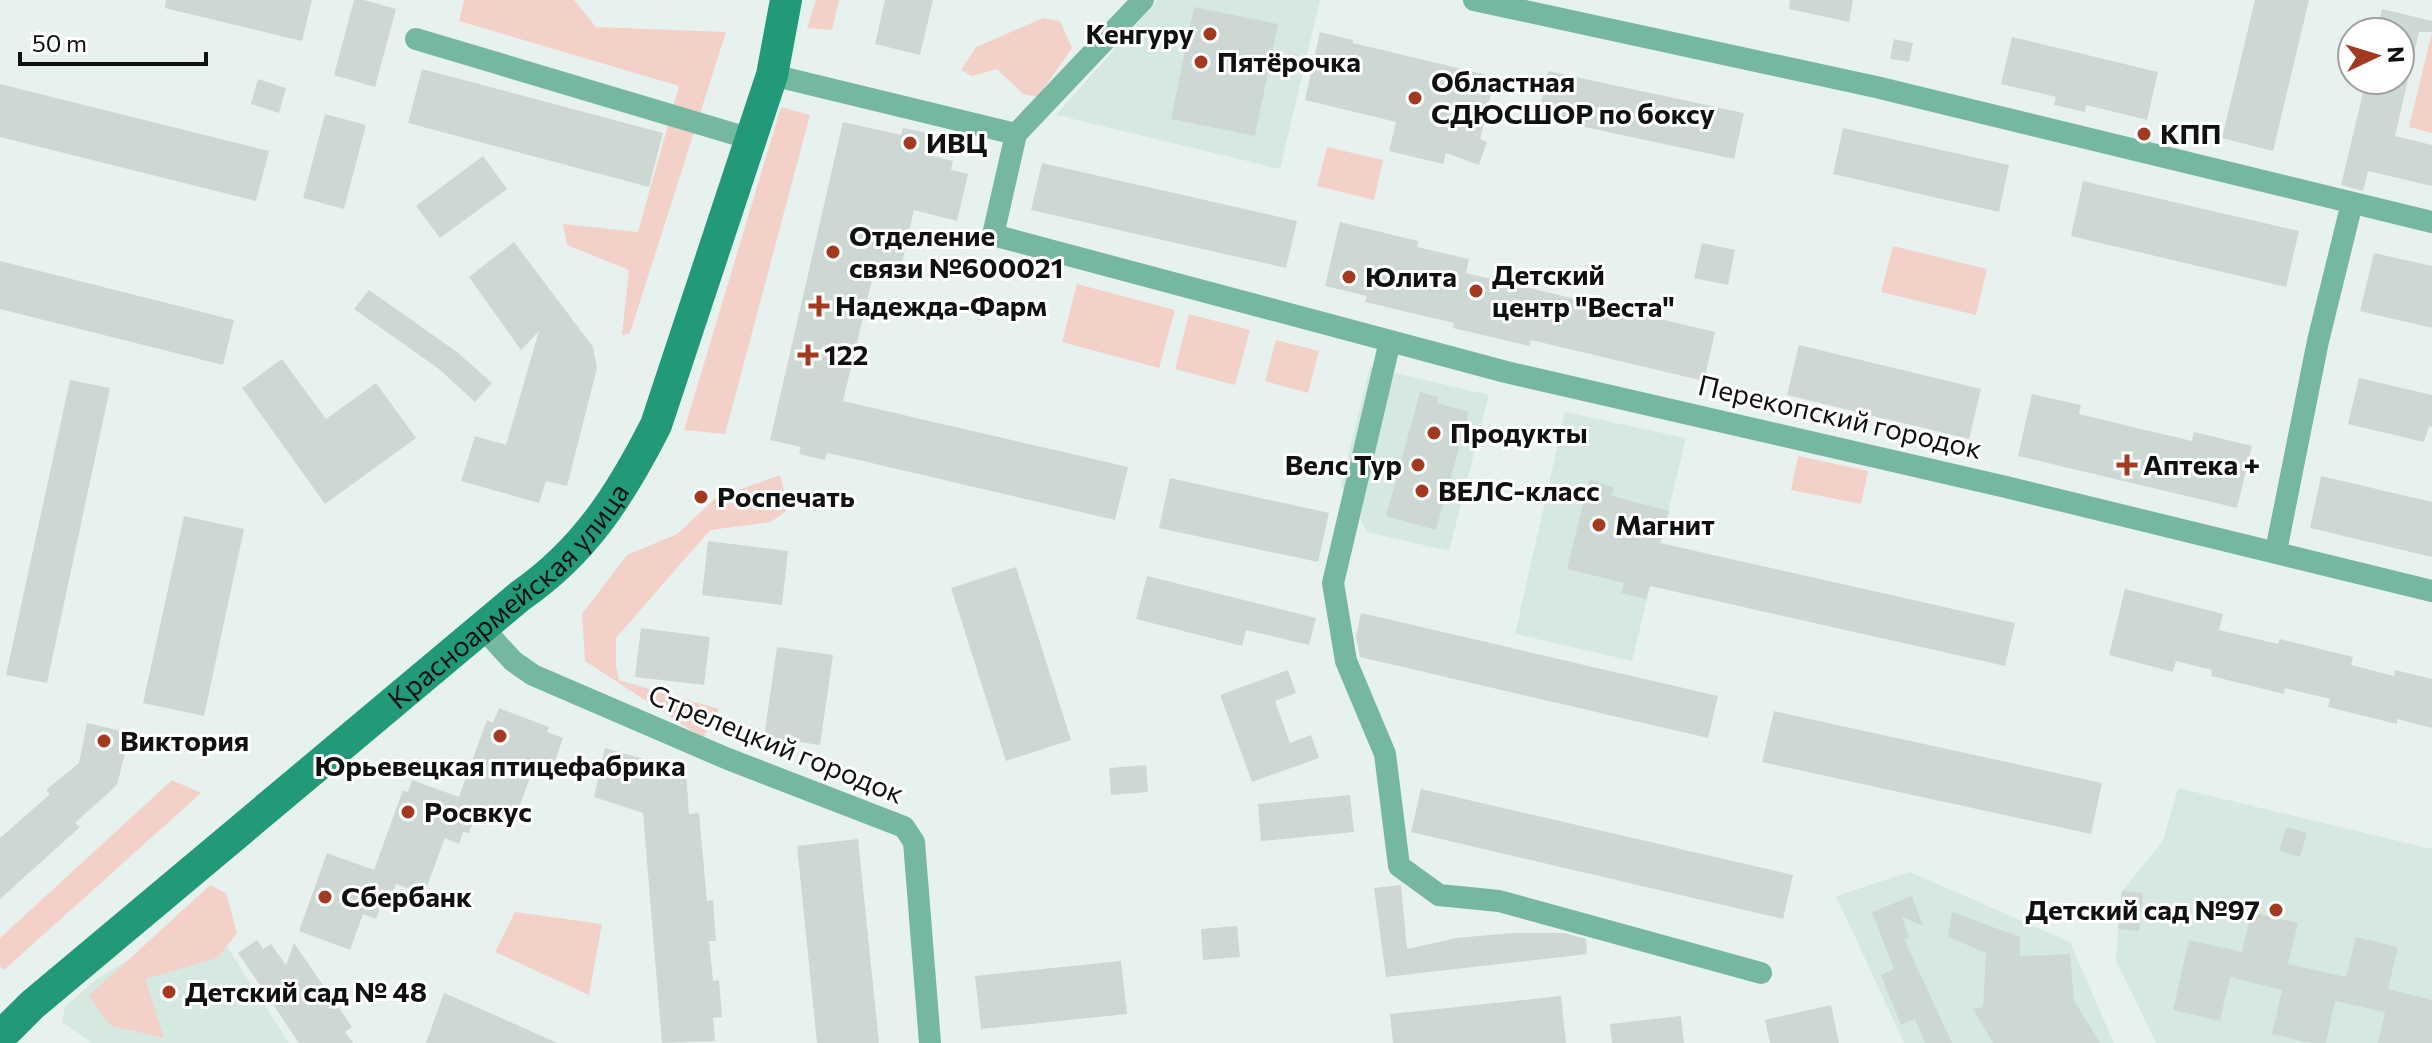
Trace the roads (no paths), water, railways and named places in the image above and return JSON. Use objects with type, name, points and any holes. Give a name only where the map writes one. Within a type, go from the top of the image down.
[{"type":"street","name":"Красноармейская улица","points":[[0,1037],[32,1005],[482,627],[547,577],[605,515],[656,425],[772,75],[786,0]]},
{"type":"street","points":[[772,75],[1016,134],[1143,0]]},
{"type":"street","points":[[1474,0],[1876,87],[2432,222]]},
{"type":"street","points":[[416,39],[751,139]]},
{"type":"street","name":"Перекопский городок","points":[[1016,134],[993,235],[1506,372],[1723,420],[2432,591]]},
{"type":"street","points":[[2276,551],[2318,341],[2352,203]]},
{"type":"street","points":[[1390,341],[1333,583],[1346,661],[1385,754],[1399,866],[1439,895],[1499,901],[1761,973]]},
{"type":"street","name":"Стрелецкий городок","points":[[482,627],[513,661],[533,675],[728,759],[904,827],[914,842],[930,1043]]},
{"type":"place","name":"Кенгуру","points":[[1210,34]]},
{"type":"place","name":"Пятёрочка","points":[[1201,62]]},
{"type":"place","name":"Областная СДЮСШОР по боксу","points":[[1415,98]]},
{"type":"place","name":"КПП","points":[[2144,134]]},
{"type":"place","name":"ИВЦ","points":[[910,143]]},
{"type":"place","name":"Отделение связи №600021","points":[[833,252]]},
{"type":"place","name":"Юлита","points":[[1349,277]]},
{"type":"place","name":"Детский центр \"Веста\"","points":[[1476,291]]},
{"type":"place","name":"Надежда-Фарм","points":[[819,306]]},
{"type":"place","name":"122","points":[[808,355]]},
{"type":"place","name":"Продукты","points":[[1434,433]]},
{"type":"place","name":"Велс Тур","points":[[1418,465]]},
{"type":"place","name":"Аптека +","points":[[2127,465]]},
{"type":"place","name":"ВЕЛС-класс","points":[[1422,491]]},
{"type":"place","name":"Роспечать","points":[[701,497]]},
{"type":"place","name":"Магнит","points":[[1599,525]]},
{"type":"place","name":"Юрьевецкая птицефабрика","points":[[500,736]]},
{"type":"place","name":"Виктория","points":[[104,741]]},
{"type":"place","name":"Росвкус","points":[[408,812]]},
{"type":"place","name":"Сбербанк","points":[[325,897]]},
{"type":"place","name":"Детский сад №97","points":[[2276,910]]},
{"type":"place","name":"Детский сад № 48","points":[[169,992]]}]
